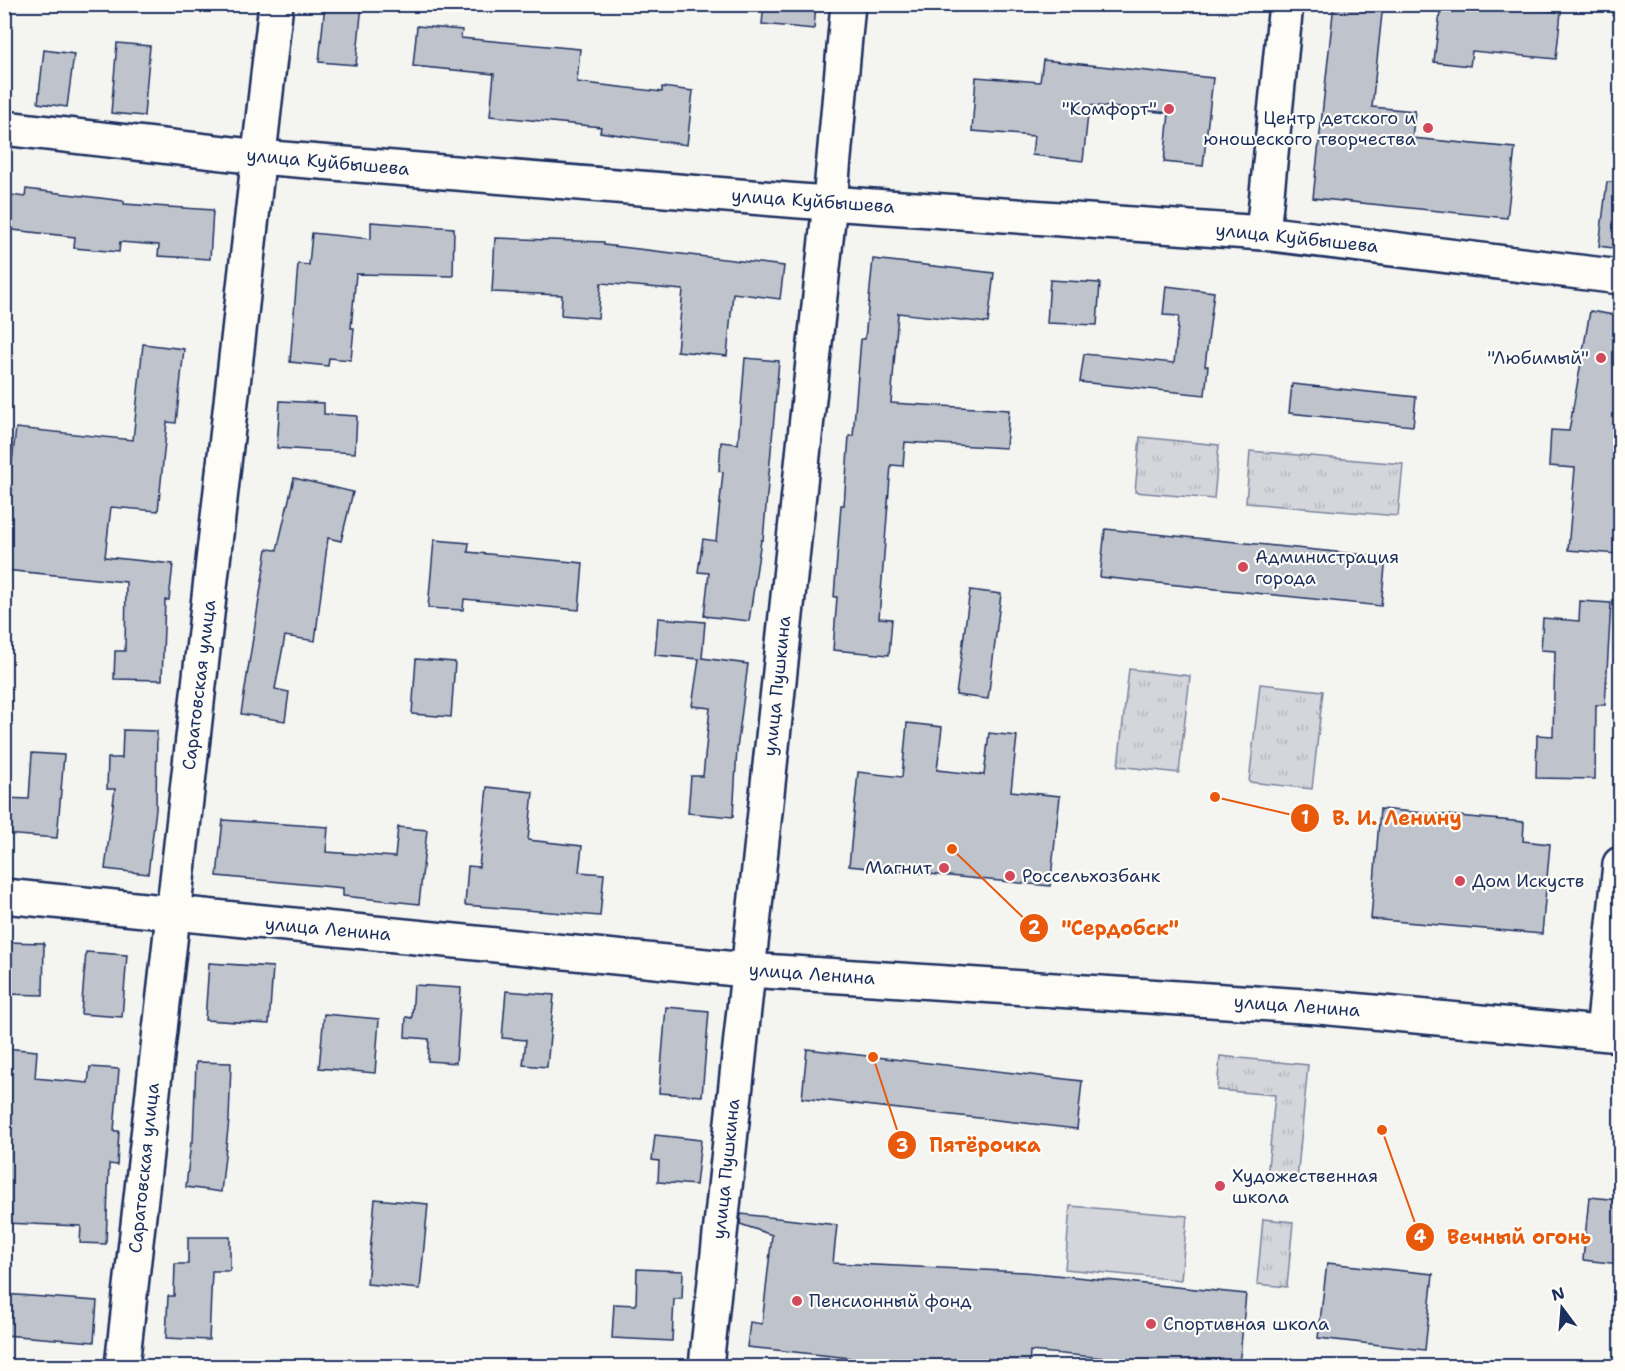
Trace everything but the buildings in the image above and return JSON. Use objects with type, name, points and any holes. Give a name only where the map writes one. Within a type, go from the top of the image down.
[{"type":"street","name":"Саратовская улица","points":[[122,1366],[276,4]]},
{"type":"street","name":"улица Пушкина","points":[[706,1366],[746,970],[830,202],[848,4]]},
{"type":"street","points":[[1263,233],[1286,4]]},
{"type":"street","name":"улица Куйбышева","points":[[4,128],[260,157],[830,202],[1263,233],[1620,277]]},
{"type":"street","points":[[1612,1034],[1620,864]]},
{"type":"street","name":"улица Ленина","points":[[4,896],[746,970],[1319,1007],[1612,1034]]},
{"type":"green space","points":[[1140,437],[1219,445],[1214,499],[1135,492]]},
{"type":"green space","points":[[1250,451],[1403,464],[1398,516],[1246,503]]},
{"type":"green space","points":[[1129,669],[1190,676],[1179,773],[1118,766]]},
{"type":"green space","points":[[1260,684],[1323,691],[1312,789],[1249,782]]},
{"type":"green space","points":[[1220,1056],[1308,1065],[1297,1180],[1267,1178],[1275,1095],[1217,1090]]},
{"type":"green space","points":[[1070,1206],[1187,1216],[1181,1280],[1065,1269]]},
{"type":"green space","points":[[1263,1219],[1293,1222],[1287,1287],[1257,1284]]},
{"type":"place","name":"\"Комфорт\"","points":[[1169,109]]},
{"type":"place","name":"Центр детского и юношеского творчества","points":[[1428,128]]},
{"type":"place","name":"\"Любимый\"","points":[[1601,358]]},
{"type":"place","name":"Администрация города","points":[[1243,567]]},
{"type":"place","name":"В. И. Ленину","points":[[1215,797]]},
{"type":"place","name":"\"Сердобск\"","points":[[952,849]]},
{"type":"place","name":"Магнит","points":[[944,868]]},
{"type":"place","name":"Россельхозбанк","points":[[1010,876]]},
{"type":"place","name":"Дом Искуств","points":[[1460,881]]},
{"type":"place","name":"Пятёрочка","points":[[873,1057]]},
{"type":"place","name":"Вечный огонь","points":[[1382,1130]]},
{"type":"place","name":"Художественная школа","points":[[1220,1186]]},
{"type":"place","name":"Пенсионный фонд","points":[[797,1301]]},
{"type":"place","name":"Спортивная школа","points":[[1151,1324]]}]
